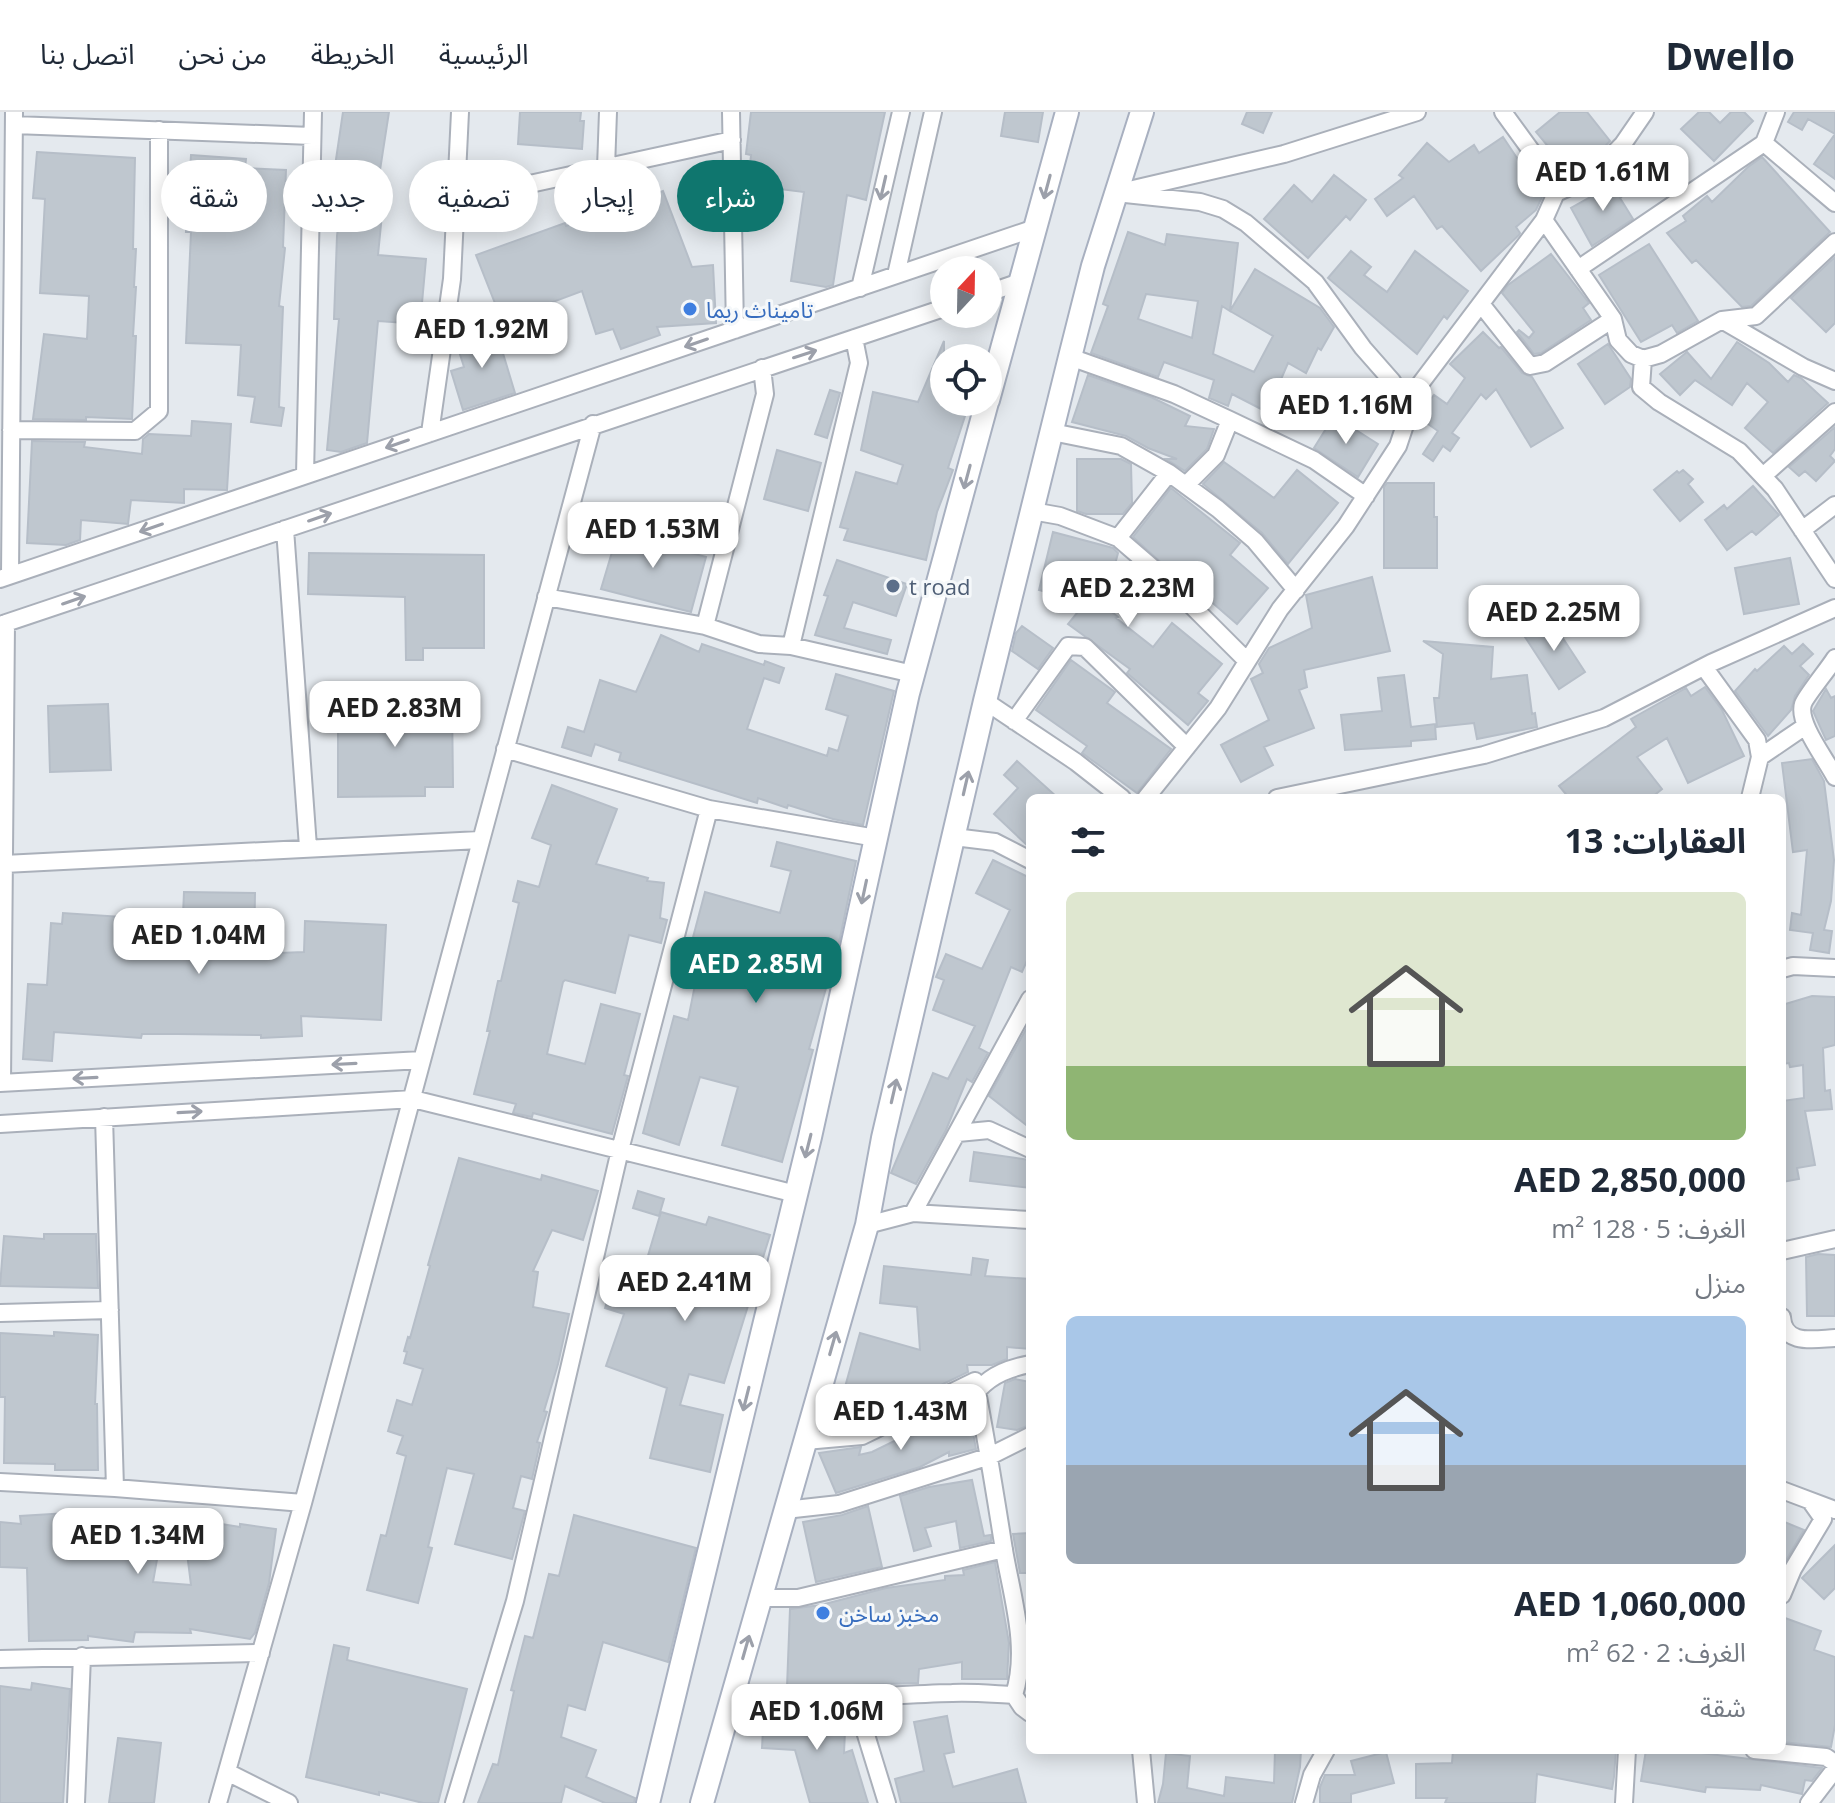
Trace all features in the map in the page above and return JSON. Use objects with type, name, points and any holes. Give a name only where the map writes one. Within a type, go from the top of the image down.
[{"type":"street","points":[[305,475],[313,112]]},
{"type":"street","points":[[458,160],[460,112]]},
{"type":"street","points":[[606,160],[608,112]]},
{"type":"street","points":[[731,112],[735,330]]},
{"type":"street","points":[[860,288],[901,112]]},
{"type":"street","points":[[896,275],[933,112]]},
{"type":"street","points":[[1002,349],[1067,112]]},
{"type":"street","points":[[702,1803],[867,1225],[883,1138],[985,701],[1093,266],[1142,112]]},
{"type":"street","points":[[1116,193],[1284,154],[1417,112]]},
{"type":"street","points":[[1503,112],[1543,167],[1556,193]]},
{"type":"street","points":[[1405,404],[1544,220],[1556,193],[1590,178],[1623,144],[1645,112]]},
{"type":"street","points":[[1578,269],[1764,143],[1776,112]]},
{"type":"street","points":[[312,136],[159,130],[14,118],[11,430],[5,577],[1035,228]]},
{"type":"street","points":[[11,430],[135,431],[159,411],[159,130]]},
{"type":"street","points":[[642,160],[732,140]]},
{"type":"street","points":[[1764,143],[1835,203]]},
{"type":"street","points":[[1116,193],[1200,202],[1223,209],[1246,223],[1315,282],[1363,348],[1392,381],[1405,404],[1405,425],[1398,446],[1366,496],[1296,590],[1218,708],[1149,794]]},
{"type":"street","points":[[1544,220],[1613,319],[1618,340],[1631,354],[1643,359],[1661,354],[1722,320],[1756,316],[1835,242]]},
{"type":"street","points":[[430,433],[452,279],[454,232]]},
{"type":"street","points":[[1002,288],[1020,282]]},
{"type":"street","points":[[1481,304],[1530,366],[1545,363],[1613,319]]},
{"type":"street","points":[[422,1060],[1,1083],[3,624],[930,313]]},
{"type":"street","points":[[1722,320],[1803,367],[1835,381]]},
{"type":"street","points":[[791,646],[859,363],[854,338]]},
{"type":"street","points":[[1070,357],[1174,394],[1230,420],[1314,460],[1366,496]]},
{"type":"street","points":[[1643,359],[1641,387],[1659,402],[1739,451],[1775,489],[1835,579]]},
{"type":"street","points":[[705,626],[765,394],[762,368]]},
{"type":"street","points":[[1763,476],[1835,412]]},
{"type":"street","points":[[648,1803],[796,1194],[913,674],[984,416]]},
{"type":"street","points":[[1186,485],[1216,455],[1230,420]]},
{"type":"street","points":[[218,1803],[413,1099],[593,424]]},
{"type":"street","points":[[1052,432],[1121,446],[1169,473],[1255,541],[1296,590]]},
{"type":"street","points":[[1118,538],[1169,473]]},
{"type":"street","points":[[1802,530],[1835,505]]},
{"type":"street","points":[[1032,511],[1060,516],[1118,538],[1161,575],[1247,661]]},
{"type":"street","points":[[285,529],[308,847]]},
{"type":"street","points":[[546,597],[705,626],[759,644],[791,646],[913,674]]},
{"type":"street","points":[[1296,794],[1484,755],[1604,718],[1704,667],[1835,608]]},
{"type":"street","points":[[1014,721],[1068,646],[1085,647],[1187,747]]},
{"type":"street","points":[[1835,658],[1803,705],[1804,727],[1835,777]]},
{"type":"street","points":[[1704,667],[1757,740],[1760,757],[1751,794]]},
{"type":"street","points":[[985,701],[1076,762],[1117,794]]},
{"type":"street","points":[[1760,757],[1804,727]]},
{"type":"street","points":[[505,749],[709,809],[876,838]]},
{"type":"street","points":[[454,1803],[515,1601],[620,1150],[709,809]]},
{"type":"street","points":[[954,837],[995,842],[1026,858]]},
{"type":"street","points":[[4,864],[480,840]]},
{"type":"street","points":[[1786,968],[1835,968]]},
{"type":"street","points":[[913,1213],[1026,1006]]},
{"type":"street","points":[[0,1124],[413,1099],[796,1194]]},
{"type":"street","points":[[104,1117],[115,1488]]},
{"type":"street","points":[[958,1133],[989,1130],[1026,1147]]},
{"type":"street","points":[[867,1225],[913,1213],[1026,1220]]},
{"type":"street","points":[[1786,1250],[1835,1239]]},
{"type":"street","points":[[0,1313],[110,1310]]},
{"type":"street","points":[[1786,1331],[1800,1340],[1835,1338]]},
{"type":"street","points":[[975,1381],[979,1389],[987,1380],[1012,1367],[1026,1365]]},
{"type":"street","points":[[805,1441],[862,1436],[975,1381]]},
{"type":"street","points":[[975,1381],[1020,1636],[1019,1679],[1014,1695]]},
{"type":"street","points":[[785,1510],[839,1504],[990,1456],[1026,1438]]},
{"type":"street","points":[[0,1482],[303,1503]]},
{"type":"street","points":[[1786,1492],[1834,1511]]},
{"type":"street","points":[[1786,1583],[1823,1519],[1811,1502]]},
{"type":"street","points":[[760,1598],[798,1598],[1004,1549]]},
{"type":"street","points":[[0,1659],[261,1653]]},
{"type":"street","points":[[76,1803],[82,1656]]},
{"type":"street","points":[[734,1691],[767,1698],[855,1699],[952,1692],[1014,1695]]},
{"type":"street","points":[[1014,1695],[1026,1710]]},
{"type":"street","points":[[855,1699],[887,1803]]},
{"type":"street","points":[[1786,1753],[1826,1757],[1835,1763]]},
{"type":"street","points":[[1141,1754],[1146,1803]]},
{"type":"street","points":[[1304,1803],[1312,1775],[1324,1754]]},
{"type":"street","points":[[1624,1803],[1627,1754]]},
{"type":"street","points":[[1809,1803],[1835,1769]]},
{"type":"street","points":[[227,1772],[289,1803]]},
{"type":"building","points":[[343,112],[389,112],[382,160],[336,160]]},
{"type":"building","points":[[520,112],[581,112],[580,121],[584,121],[582,149],[518,144]]},
{"type":"building","points":[[751,112],[885,112],[866,200],[847,195],[833,285],[826,287],[791,281],[804,192],[784,190],[784,160],[750,160],[751,155],[746,154]]},
{"type":"building","points":[[1005,112],[1043,112],[1038,142],[1001,136]]},
{"type":"building","points":[[1247,112],[1272,112],[1263,133],[1242,124]]},
{"type":"building","points":[[1560,112],[1587,112],[1610,141],[1584,169],[1571,174],[1536,132]]},
{"type":"building","points":[[1699,112],[1709,112],[1720,123],[1731,112],[1744,112],[1753,121],[1714,161],[1681,129]]},
{"type":"building","points":[[1794,112],[1835,112],[1835,134],[1808,119],[1802,130],[1788,122]]},
{"type":"building","points":[[1835,134],[1835,179],[1814,164]]},
{"type":"building","points":[[1503,137],[1525,170],[1528,168],[1536,177],[1544,193],[1536,210],[1516,227],[1519,235],[1481,271],[1442,226],[1437,229],[1414,196],[1387,216],[1375,199],[1403,178],[1399,175],[1427,143],[1449,162],[1474,145],[1479,153]]},
{"type":"building","points":[[37,152],[135,158],[133,249],[136,249],[136,287],[133,336],[136,336],[132,419],[33,419],[44,334],[87,339],[89,296],[40,293],[45,199],[33,198]]},
{"type":"building","points":[[191,155],[246,159],[246,160],[191,160]]},
{"type":"building","points":[[1762,157],[1830,232],[1751,306],[1742,307],[1696,260],[1692,263],[1667,233],[1686,221],[1683,216],[1707,196],[1712,202]]},
{"type":"building","points":[[267,169],[283,170],[285,248],[279,306],[283,307],[279,407],[284,408],[281,426],[251,422],[255,397],[238,395],[241,345],[186,343],[191,232],[267,232]]},
{"type":"building","points":[[1334,175],[1366,200],[1350,220],[1346,216],[1308,258],[1264,219],[1294,185],[1312,202]]},
{"type":"building","points":[[1619,181],[1626,193],[1620,198],[1633,219],[1592,246],[1571,208]]},
{"type":"building","points":[[661,192],[692,267],[713,265],[716,323],[657,327],[660,335],[621,349],[613,329],[596,334],[582,291],[502,321],[476,255],[554,227],[554,232],[661,232]]},
{"type":"building","points":[[337,232],[380,232],[378,255],[426,259],[422,303],[435,304],[434,325],[378,321],[367,443],[341,452],[327,450],[339,319],[334,319]]},
{"type":"building","points":[[1128,232],[1165,245],[1167,234],[1238,243],[1230,311],[1255,269],[1320,308],[1334,327],[1321,350],[1318,348],[1306,373],[1288,363],[1267,412],[1232,394],[1228,406],[1209,398],[1214,380],[1164,362],[1158,377],[1091,353],[1108,306],[1103,304]],"holes":[[[1146,294],[1198,301],[1192,338],[1138,319]],[[1222,306],[1273,336],[1254,372],[1213,354]]]},
{"type":"building","points":[[1649,244],[1698,321],[1677,333],[1672,325],[1641,342],[1599,275]]},
{"type":"building","points":[[1351,251],[1371,267],[1364,275],[1387,292],[1415,251],[1468,291],[1447,319],[1444,316],[1417,354],[1328,278]]},
{"type":"building","points":[[1551,254],[1589,303],[1583,308],[1591,320],[1541,353],[1534,354],[1517,332],[1519,330],[1529,338],[1534,332],[1502,293],[1508,285]]},
{"type":"building","points":[[1835,257],[1835,323],[1826,332],[1791,298]]},
{"type":"building","points":[[495,327],[515,393],[463,410],[451,371],[464,367],[455,339]]},
{"type":"building","points":[[1483,332],[1501,347],[1522,373],[1532,377],[1563,428],[1531,447],[1496,389],[1486,399],[1481,394],[1452,433],[1459,438],[1450,451],[1443,446],[1433,461],[1423,454],[1438,431],[1418,417],[1434,395],[1447,404],[1465,378],[1450,364]]},
{"type":"building","points":[[1737,342],[1769,363],[1788,382],[1794,375],[1801,378],[1828,403],[1773,453],[1745,428],[1768,402],[1747,383],[1732,405],[1695,380],[1680,395],[1660,374],[1687,352],[1711,379]]},
{"type":"building","points":[[1608,344],[1631,379],[1630,387],[1605,404],[1578,364]]},
{"type":"building","points":[[930,374],[930,416],[965,416],[948,468],[953,470],[937,512],[926,560],[844,540],[848,529],[840,527],[856,472],[897,484],[903,465],[861,450],[873,392],[918,402]]},
{"type":"building","points":[[1088,375],[1151,397],[1190,416],[1185,426],[1214,429],[1207,449],[1185,471],[1166,459],[1177,459],[1126,436],[1072,422]]},
{"type":"building","points":[[830,390],[840,393],[827,438],[815,434]]},
{"type":"building","points":[[1334,416],[1378,444],[1358,477],[1314,448]]},
{"type":"building","points":[[192,421],[231,424],[227,490],[184,489],[184,503],[131,500],[128,524],[81,520],[80,540],[66,545],[27,543],[32,441],[85,442],[84,447],[142,454],[143,439],[149,434],[191,436]]},
{"type":"building","points":[[1835,427],[1835,449],[1830,456],[1835,461],[1816,481],[1805,471],[1799,476],[1789,467]]},
{"type":"building","points":[[777,450],[821,463],[808,511],[764,499]]},
{"type":"building","points":[[1077,459],[1121,459],[1131,464],[1132,503],[1123,514],[1086,514],[1077,511]]},
{"type":"building","points":[[1224,462],[1274,498],[1297,470],[1338,503],[1288,564],[1262,533],[1203,484]]},
{"type":"building","points":[[1683,470],[1693,479],[1688,484],[1703,502],[1680,521],[1654,490],[1677,471]]},
{"type":"building","points":[[1387,483],[1434,483],[1437,568],[1384,568],[1384,487]]},
{"type":"building","points":[[1753,486],[1779,515],[1756,535],[1752,531],[1727,550],[1705,520],[1724,505],[1727,509]]},
{"type":"building","points":[[1171,488],[1240,543],[1230,555],[1268,588],[1237,624],[1200,592],[1197,595],[1133,537]]},
{"type":"building","points":[[621,522],[661,534],[658,544],[706,557],[691,612],[601,589]]},
{"type":"building","points":[[1053,532],[1113,548],[1118,553],[1113,572],[1103,569],[1095,598],[1153,647],[1172,623],[1222,664],[1198,693],[1208,701],[1188,725],[1127,673],[1130,669],[1068,624],[1086,602],[1039,590]]},
{"type":"building","points":[[309,553],[484,555],[484,648],[423,648],[423,660],[406,660],[405,597],[308,594]]},
{"type":"building","points":[[1790,558],[1799,604],[1744,614],[1735,568]]},
{"type":"building","points":[[837,560],[907,584],[896,616],[853,602],[844,628],[891,640],[887,654],[815,635],[828,596],[824,595]]},
{"type":"building","points":[[1372,577],[1390,651],[1304,670],[1307,687],[1299,690],[1314,728],[1264,747],[1273,765],[1241,782],[1221,745],[1269,720],[1251,679],[1263,673],[1259,664],[1269,648],[1312,628],[1306,595]]},
{"type":"building","points":[[1549,617],[1585,672],[1559,689],[1523,634]]},
{"type":"building","points":[[1022,626],[1053,648],[1038,669],[1012,651],[1016,633]]},
{"type":"building","points":[[661,635],[699,652],[702,644],[764,665],[765,661],[784,668],[779,683],[764,678],[747,729],[827,756],[829,748],[838,751],[848,716],[826,709],[836,674],[894,691],[863,825],[788,805],[787,808],[758,798],[757,803],[619,760],[621,753],[595,744],[591,756],[562,747],[568,727],[584,732],[600,680],[636,692]]},
{"type":"building","points":[[1423,641],[1493,647],[1491,679],[1527,675],[1532,714],[1535,713],[1537,727],[1477,739],[1474,723],[1437,727],[1434,698],[1439,698],[1443,654]]},
{"type":"building","points":[[1803,644],[1813,654],[1800,666],[1809,675],[1795,696],[1791,710],[1768,736],[1735,691],[1755,669],[1757,671],[1784,646],[1792,654]]},
{"type":"building","points":[[1071,660],[1115,692],[1107,703],[1171,749],[1137,793],[1082,753],[1087,746],[1036,710]]},
{"type":"building","points":[[1404,675],[1411,727],[1435,724],[1436,739],[1411,741],[1411,746],[1345,750],[1341,715],[1382,711],[1378,678]]},
{"type":"building","points":[[1705,687],[1722,710],[1744,756],[1688,783],[1667,738],[1637,757],[1662,789],[1656,794],[1566,794],[1559,786],[1636,727],[1631,719],[1686,688],[1691,696]]},
{"type":"building","points":[[1826,689],[1831,698],[1835,696],[1835,736],[1826,740],[1813,711]]},
{"type":"building","points":[[357,701],[452,701],[453,787],[425,787],[425,796],[338,797],[338,712],[357,712]]},
{"type":"building","points":[[108,704],[111,770],[50,772],[48,706]]},
{"type":"building","points":[[1812,759],[1824,781],[1834,860],[1831,901],[1824,930],[1832,931],[1829,953],[1810,950],[1813,933],[1790,930],[1792,913],[1801,915],[1807,850],[1793,852],[1782,763]]},
{"type":"building","points":[[1017,761],[1054,794],[1026,794],[1026,844],[994,814],[1018,788],[1004,775]]},
{"type":"building","points":[[552,785],[617,809],[596,864],[648,878],[647,881],[664,883],[660,918],[667,920],[661,943],[629,935],[615,993],[565,980],[547,1054],[585,1064],[601,1004],[640,1014],[624,1075],[628,1076],[612,1134],[533,1113],[532,1117],[513,1113],[516,1104],[474,1094],[490,1031],[487,1031],[498,981],[501,981],[519,903],[513,901],[518,881],[539,887],[551,845],[532,838]]},
{"type":"building","points":[[777,842],[856,861],[840,938],[809,1049],[813,1050],[782,1162],[722,1145],[738,1087],[700,1077],[679,1145],[643,1133],[674,1016],[688,1020],[703,945],[692,941],[705,892],[780,913],[791,871],[771,866]]},
{"type":"building","points":[[993,860],[1026,876],[1026,963],[1022,972],[1011,967],[979,1048],[988,1053],[972,1082],[967,1079],[946,1130],[916,1184],[891,1173],[933,1073],[948,1079],[975,1026],[933,1010],[944,980],[936,977],[946,954],[982,969],[1010,910],[976,893]]},
{"type":"building","points":[[184,892],[255,893],[254,954],[304,952],[305,921],[386,925],[381,1020],[301,1016],[302,1036],[261,1038],[261,1035],[142,1034],[141,1038],[54,1032],[52,1061],[23,1059],[28,984],[47,985],[51,923],[62,924],[63,913],[152,919],[152,914],[183,915]]},
{"type":"building","points":[[1812,996],[1835,997],[1835,1045],[1823,1048],[1825,1091],[1830,1090],[1832,1109],[1805,1111],[1815,1165],[1797,1168],[1799,1179],[1786,1181],[1786,1100],[1804,1098],[1803,1065],[1790,1067],[1786,1063],[1786,1004]]},
{"type":"building","points":[[1026,1029],[1026,1125],[989,1096]]},
{"type":"building","points":[[974,1152],[1026,1159],[1026,1188],[970,1181]]},
{"type":"building","points":[[459,1158],[541,1180],[542,1175],[598,1191],[583,1240],[552,1230],[533,1271],[538,1272],[533,1307],[569,1314],[544,1411],[547,1412],[537,1442],[540,1443],[532,1479],[521,1476],[513,1508],[525,1511],[512,1559],[455,1544],[474,1474],[447,1468],[418,1603],[367,1590],[381,1535],[386,1536],[406,1456],[397,1453],[403,1436],[388,1431],[397,1400],[412,1405],[423,1369],[404,1363],[407,1352],[404,1351]]},
{"type":"building","points":[[638,1191],[664,1199],[659,1216],[633,1208]]},
{"type":"building","points":[[661,1212],[706,1225],[709,1217],[770,1235],[724,1383],[689,1374],[680,1405],[723,1415],[710,1472],[650,1458],[667,1388],[606,1366],[624,1314],[605,1308],[619,1261],[644,1269]]},
{"type":"building","points":[[44,1234],[96,1234],[98,1288],[0,1286],[4,1236],[44,1239]]},
{"type":"building","points":[[1835,1255],[1835,1316],[1807,1316],[1806,1257]]},
{"type":"building","points":[[973,1258],[988,1260],[985,1276],[1026,1279],[1026,1349],[1007,1347],[1007,1359],[992,1365],[967,1365],[968,1372],[914,1398],[894,1400],[892,1409],[877,1416],[870,1414],[868,1421],[859,1425],[835,1423],[860,1333],[920,1350],[917,1307],[880,1303],[884,1266],[971,1275]]},
{"type":"building","points":[[54,1332],[98,1335],[95,1404],[98,1470],[55,1470],[55,1464],[4,1463],[5,1397],[0,1397],[0,1333],[54,1336]]},
{"type":"building","points":[[1015,1379],[1026,1381],[1026,1427],[1017,1430],[997,1427],[1005,1383]]},
{"type":"building","points":[[968,1405],[976,1449],[949,1456],[949,1452],[920,1467],[836,1493],[819,1453],[861,1447],[859,1455],[872,1452]]},
{"type":"building","points":[[972,1480],[984,1536],[991,1535],[991,1541],[960,1548],[956,1521],[925,1528],[931,1546],[914,1551],[900,1496],[929,1487]]},
{"type":"building","points":[[868,1506],[882,1567],[816,1582],[803,1522],[842,1515]]},
{"type":"building","points":[[85,1512],[172,1526],[179,1517],[240,1527],[240,1524],[276,1529],[269,1583],[255,1633],[250,1639],[190,1629],[191,1633],[135,1632],[133,1642],[88,1636],[88,1640],[29,1641],[27,1568],[0,1567],[0,1522],[21,1524],[20,1516]],"holes":[[[159,1548],[187,1553],[191,1585],[153,1582]]]},
{"type":"building","points":[[574,1515],[696,1548],[668,1662],[603,1642],[585,1710],[568,1705],[561,1737],[596,1750],[586,1777],[635,1798],[634,1803],[605,1803],[565,1786],[561,1803],[478,1803],[493,1764],[498,1765],[514,1691],[511,1690],[525,1636],[533,1638],[549,1574],[559,1576]]},
{"type":"building","points":[[1786,1523],[1804,1530],[1786,1560]]},
{"type":"building","points":[[1026,1533],[1026,1573],[1020,1573],[1013,1534]]},
{"type":"building","points":[[1835,1545],[1835,1588],[1824,1599],[1802,1578]]},
{"type":"building","points":[[995,1562],[1009,1643],[1007,1679],[962,1679],[962,1662],[919,1669],[918,1683],[787,1687],[790,1609],[821,1605],[886,1588],[945,1580],[945,1576],[964,1575],[963,1570]]},
{"type":"building","points":[[1786,1618],[1821,1631],[1814,1650],[1835,1657],[1835,1725],[1831,1747],[1786,1742]]},
{"type":"building","points":[[334,1645],[349,1648],[347,1660],[467,1689],[438,1803],[423,1803],[379,1792],[379,1795],[306,1777]]},
{"type":"building","points":[[32,1683],[70,1689],[63,1803],[0,1803],[0,1686],[31,1690]]},
{"type":"building","points":[[786,1709],[846,1709],[844,1753],[852,1750],[868,1803],[810,1803],[795,1750],[762,1748],[764,1710],[786,1712]]},
{"type":"building","points":[[947,1716],[954,1752],[944,1754],[953,1787],[1017,1769],[1026,1803],[901,1803],[895,1779],[924,1771],[914,1722]]},
{"type":"building","points":[[118,1738],[161,1743],[154,1803],[109,1803]]},
{"type":"building","points":[[1166,1754],[1190,1756],[1187,1788],[1224,1796],[1226,1777],[1274,1783],[1275,1754],[1301,1754],[1292,1803],[1158,1803]]},
{"type":"building","points":[[1387,1754],[1394,1783],[1351,1794],[1351,1803],[1320,1803],[1320,1787],[1325,1775],[1355,1775],[1351,1761]]},
{"type":"building","points":[[1453,1754],[1616,1754],[1612,1789],[1537,1774],[1535,1803],[1445,1803],[1447,1798],[1416,1798],[1416,1764],[1452,1763]]},
{"type":"building","points":[[1645,1754],[1709,1754],[1822,1768],[1812,1781],[1805,1780],[1802,1794],[1761,1785],[1760,1790],[1706,1787],[1705,1792],[1641,1781]]},
{"type":"place","name":"تاميناث ريما","points":[[690,309]]},
{"type":"place","name":"t road","points":[[893,586]]},
{"type":"place","name":"مخبز ساخن","points":[[823,1613]]}]
